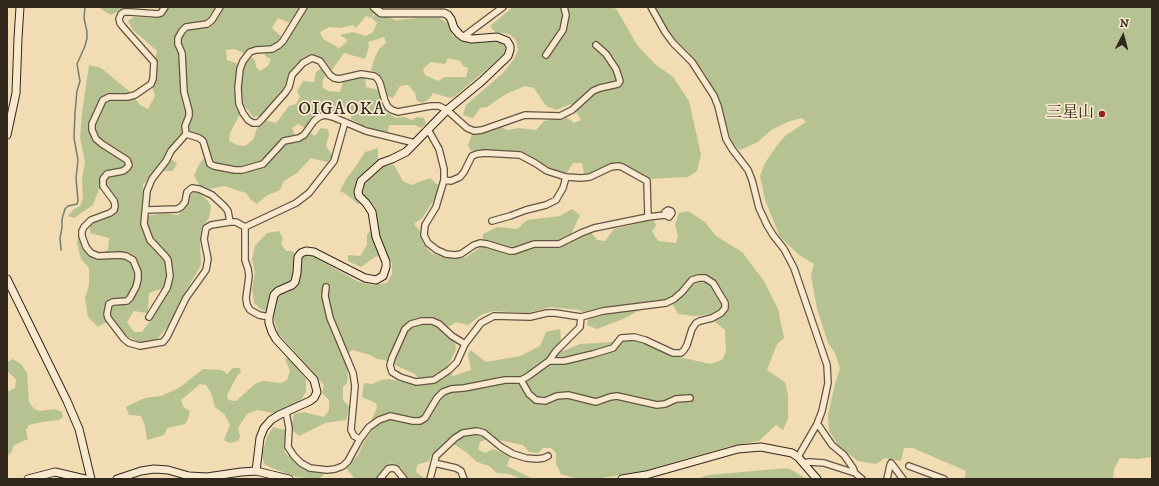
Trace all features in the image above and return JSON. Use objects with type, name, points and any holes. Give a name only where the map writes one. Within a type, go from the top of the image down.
[{"type":"street","points":[[7,135],[16,93],[20,7]]},
{"type":"street","points":[[165,7],[161,13],[158,14],[130,12],[124,12],[121,14],[120,23],[154,62],[153,79],[151,84],[135,95],[127,97],[109,97],[103,100],[92,124],[92,130],[96,139],[126,160],[129,165],[127,168],[107,174],[103,179],[103,186],[114,201],[114,210],[91,220],[82,231],[86,248],[91,253],[98,256],[120,254],[126,256],[133,260],[138,272],[136,287],[130,298],[110,304],[107,314],[110,322],[129,343],[140,346],[163,342],[168,336],[186,298],[206,270],[208,259],[204,239],[206,228],[215,224],[230,222],[236,222],[245,227]]},
{"type":"street","points":[[149,317],[167,288],[170,276],[166,256],[150,240],[144,224],[147,191],[152,179],[166,161],[171,151],[186,134],[185,126],[189,116],[184,92],[182,53],[178,44],[178,38],[186,27],[207,24],[212,20],[220,7]]},
{"type":"street","points":[[304,7],[279,45],[272,49],[250,52],[240,69],[238,88],[239,104],[248,120],[253,123],[258,123],[262,119],[285,93],[289,87],[292,75],[303,63],[312,58],[320,61],[334,78],[344,78],[355,74],[374,76],[378,78],[385,101],[388,107],[392,110],[403,111],[439,106],[447,110],[468,128],[474,131],[482,130],[525,115],[560,116],[567,113],[594,91],[618,84],[620,81],[616,69],[606,54],[596,45]]},
{"type":"street","points":[[256,471],[260,438],[264,428],[271,420],[310,401],[314,398],[317,392],[314,380],[276,339],[269,323],[274,295],[278,291],[292,285],[295,282],[298,273],[298,257],[306,250],[314,252],[365,278],[376,280],[383,276],[386,262],[376,237],[372,212],[359,196],[358,192],[361,181],[376,166],[400,155],[414,143],[447,110],[482,81],[508,56],[510,50],[510,46],[502,39],[472,39],[463,37],[458,34],[448,15],[388,14],[381,13],[374,7]]},
{"type":"street","points":[[463,37],[503,7]]},
{"type":"street","points":[[546,55],[563,30],[566,15],[564,7]]},
{"type":"street","points":[[651,7],[665,32],[673,43],[692,62],[714,96],[726,139],[748,170],[759,208],[772,235],[784,249],[794,268],[827,365],[828,383],[826,398],[801,460]]},
{"type":"street","points":[[186,134],[200,138],[203,141],[210,164],[214,166],[242,170],[262,164],[284,141],[299,138],[304,135],[314,121],[325,115],[361,129],[414,143]]},
{"type":"street","points":[[245,227],[296,203],[309,193],[334,161],[345,122]]},
{"type":"street","points":[[427,130],[439,148],[444,169],[444,180],[436,207],[424,225],[424,235],[428,243],[437,250],[446,254],[461,254],[474,245],[480,243],[510,251],[534,244],[559,244],[581,232],[594,228],[665,215]]},
{"type":"street","points":[[444,180],[451,181],[460,177],[472,156],[485,153],[520,155],[536,163],[547,171],[566,177],[590,177],[611,167],[618,166],[647,181],[648,217]]},
{"type":"street","points":[[492,221],[546,205],[556,200],[563,188],[566,177]]},
{"type":"street","points":[[146,210],[177,209],[185,202],[187,192],[192,188],[199,189],[212,196],[224,206],[228,211],[230,222]]},
{"type":"street","points":[[245,227],[245,260],[249,276],[246,294],[247,305],[250,310],[259,315],[269,317]]},
{"type":"street","points":[[465,344],[452,336],[439,324],[432,321],[422,321],[411,324],[405,329],[401,336],[392,358],[390,365],[392,372],[400,377],[416,382],[434,380],[458,362],[465,344],[481,323],[494,316],[530,318],[546,313],[555,313],[581,317],[603,311],[666,303],[682,292],[692,280],[699,278],[705,278],[713,283],[725,302],[725,308],[721,313],[712,318],[696,323],[692,329],[684,350],[681,353],[673,353],[646,340],[634,337],[621,338],[613,348],[607,350],[564,361],[549,361]]},
{"type":"street","points":[[7,279],[67,400],[79,429],[91,479]]},
{"type":"street","points":[[326,287],[326,300],[330,318],[353,373],[355,386],[351,430],[354,436],[360,439]]},
{"type":"street","points":[[286,412],[289,428],[288,447],[294,456],[301,463],[310,468],[335,470],[343,466],[348,461],[360,439],[369,427],[379,420],[390,416],[420,421],[425,418],[437,398],[443,392],[451,389],[471,387],[505,380],[521,380],[549,361],[580,327],[581,317]]},
{"type":"street","points":[[521,380],[529,394],[536,400],[545,401],[557,396],[568,395],[596,402],[617,396],[657,405],[665,404],[676,399],[690,398]]},
{"type":"street","points":[[816,424],[832,445],[844,455],[855,473]]},
{"type":"street","points":[[430,479],[436,456],[454,438],[463,433],[476,431],[490,437],[501,447],[513,454],[526,458],[537,459],[548,456]]},
{"type":"street","points":[[622,479],[646,475],[743,449],[761,447],[792,453],[801,460],[817,479]]},
{"type":"street","points":[[801,460],[824,463],[855,473],[862,479]]},
{"type":"street","points":[[434,463],[456,468],[461,471],[464,479]]},
{"type":"street","points":[[887,479],[890,465],[892,463],[903,479]]},
{"type":"street","points":[[909,466],[944,479]]},
{"type":"street","points":[[380,479],[388,469],[392,468],[396,469],[404,479]]},
{"type":"street","points":[[117,479],[141,471],[154,469],[168,470],[189,476],[207,477],[256,471],[289,479]]},
{"type":"street","points":[[28,479],[55,472],[85,479]]},
{"type":"green space","points":[[100,7],[126,7],[111,15]]},
{"type":"green space","points":[[157,7],[301,7],[290,23],[278,18],[272,28],[282,37],[277,45],[246,54],[235,49],[226,50],[227,60],[239,64],[235,94],[236,108],[240,114],[230,133],[229,141],[237,145],[245,146],[253,140],[258,126],[265,120],[276,123],[289,106],[296,104],[300,97],[297,91],[303,81],[314,82],[316,72],[321,69],[325,76],[322,87],[328,91],[340,92],[343,82],[355,78],[365,78],[366,87],[379,90],[386,112],[396,118],[404,117],[412,120],[417,117],[424,118],[426,124],[421,128],[414,125],[389,125],[388,132],[381,131],[362,125],[351,119],[350,109],[341,107],[339,113],[330,114],[305,128],[298,124],[292,128],[297,141],[305,138],[310,133],[315,136],[321,128],[328,129],[329,135],[326,146],[333,156],[327,162],[311,158],[297,173],[284,181],[280,190],[266,196],[257,204],[251,200],[246,193],[224,186],[210,189],[199,185],[194,175],[200,163],[208,153],[208,143],[202,137],[182,132],[167,150],[169,158],[177,163],[173,171],[154,171],[143,185],[142,208],[146,216],[164,213],[178,215],[186,205],[191,192],[199,193],[208,201],[211,206],[209,218],[202,227],[200,237],[201,265],[180,301],[170,324],[156,340],[139,342],[126,336],[116,326],[107,322],[98,327],[88,317],[85,298],[89,285],[89,268],[81,259],[77,243],[78,235],[82,239],[86,251],[100,254],[108,250],[109,238],[90,233],[90,224],[113,215],[117,204],[110,190],[99,189],[93,205],[74,218],[68,216],[74,209],[80,206],[83,198],[82,180],[85,162],[80,138],[89,65],[101,68],[129,91],[140,105],[148,109],[155,96],[150,80],[157,51],[133,30],[128,21],[134,17],[154,18],[159,10]],"holes":[[[161,289],[166,294],[153,317],[142,332],[134,332],[127,322],[134,311],[147,313],[149,293]]]},
{"type":"green space","points":[[308,7],[372,7],[375,12],[371,18],[366,16],[356,28],[353,25],[341,28],[329,27],[320,32],[323,39],[339,48],[346,43],[347,40],[340,35],[353,32],[366,36],[373,32],[377,23],[372,18],[376,13],[396,20],[439,18],[448,23],[453,36],[463,42],[477,43],[500,41],[506,48],[503,54],[493,64],[454,97],[450,98],[433,93],[430,98],[423,103],[417,101],[415,93],[408,85],[400,86],[393,98],[388,96],[382,78],[371,70],[379,49],[386,43],[384,37],[368,42],[369,47],[365,59],[344,53],[332,70],[326,62],[319,57],[310,55],[296,64],[288,74],[285,86],[260,116],[253,117],[241,104],[240,87],[244,66],[249,56],[255,60],[256,67],[260,71],[268,66],[271,59],[266,57],[264,53],[279,48],[297,25]],"holes":[[[448,58],[460,61],[463,66],[468,68],[466,77],[445,77],[438,81],[425,75],[423,69],[431,62],[445,64]]]},
{"type":"green space","points":[[513,7],[613,7],[617,10],[637,45],[655,64],[673,77],[689,101],[701,155],[697,171],[688,177],[648,179],[627,166],[612,164],[597,172],[584,174],[582,163],[573,163],[567,173],[555,172],[523,153],[487,150],[471,151],[468,145],[472,134],[492,131],[500,126],[507,130],[519,128],[536,130],[544,121],[566,117],[574,123],[581,120],[571,104],[556,110],[546,106],[534,88],[525,86],[506,94],[487,107],[480,108],[473,118],[463,115],[466,105],[503,73],[514,59],[518,50],[516,40],[509,34],[495,32],[490,26]]},
{"type":"green space","points":[[655,7],[1152,7],[1152,457],[1138,459],[1120,458],[1114,469],[1113,479],[965,479],[966,471],[913,448],[904,448],[901,461],[885,458],[876,464],[858,461],[839,446],[829,431],[828,415],[840,368],[835,353],[828,343],[817,309],[811,275],[814,264],[799,255],[780,237],[765,200],[760,176],[765,163],[778,144],[786,135],[806,122],[802,118],[790,121],[771,130],[758,142],[740,150],[732,143],[718,98],[706,75],[688,52],[671,36]]},
{"type":"green space","points":[[378,148],[378,158],[384,166],[394,165],[403,181],[411,185],[430,178],[439,186],[435,198],[423,217],[414,224],[420,231],[423,244],[431,253],[445,258],[465,258],[482,246],[483,234],[497,227],[517,229],[527,220],[560,216],[572,209],[580,215],[569,239],[590,231],[597,240],[605,241],[614,229],[647,221],[654,221],[656,226],[652,231],[658,241],[676,243],[678,236],[675,225],[679,213],[688,211],[705,222],[716,236],[742,252],[764,281],[778,309],[784,338],[777,344],[767,370],[785,382],[788,395],[788,419],[783,430],[776,425],[759,441],[730,446],[640,472],[594,479],[577,479],[561,474],[556,464],[556,453],[551,448],[543,448],[538,453],[529,452],[523,445],[489,438],[480,442],[478,449],[485,453],[493,449],[505,454],[510,457],[507,466],[533,479],[522,479],[509,474],[497,473],[489,466],[477,462],[466,452],[450,442],[445,444],[433,454],[429,461],[417,465],[416,472],[425,479],[409,479],[401,468],[392,463],[384,467],[376,479],[355,479],[346,468],[358,455],[365,440],[372,431],[371,421],[377,408],[376,403],[362,397],[364,383],[373,384],[381,380],[389,379],[415,385],[421,384],[415,374],[384,360],[353,350],[344,355],[348,374],[347,383],[343,387],[343,400],[350,407],[346,420],[325,423],[299,436],[292,430],[287,434],[284,442],[285,453],[299,466],[323,473],[324,475],[318,479],[296,477],[264,464],[262,454],[267,437],[273,427],[285,430],[293,420],[294,414],[304,412],[324,417],[329,410],[329,400],[322,393],[324,385],[278,333],[272,312],[262,310],[254,303],[252,288],[255,273],[252,259],[255,246],[267,233],[279,231],[283,238],[281,244],[286,251],[292,251],[300,258],[304,255],[312,256],[359,282],[374,285],[387,283],[392,274],[392,262],[386,255],[375,257],[361,267],[348,261],[348,255],[360,256],[367,245],[367,235],[376,221],[374,206],[365,198],[358,204],[340,191],[346,179],[365,152]],"holes":[[[673,305],[678,314],[696,316],[710,314],[715,322],[725,330],[726,352],[722,360],[710,364],[670,355],[645,342],[630,341],[580,344],[563,351],[558,345],[561,339],[560,329],[546,332],[540,346],[520,356],[486,362],[471,350],[468,354],[471,370],[453,376],[449,372],[448,365],[456,350],[455,342],[446,334],[448,327],[456,322],[468,325],[481,315],[493,311],[528,313],[550,307],[579,310],[589,316],[587,325],[597,329],[623,319],[644,308]]]},
{"type":"green space","points":[[289,357],[306,379],[306,392],[301,400],[282,410],[272,413],[258,410],[247,414],[238,428],[240,437],[238,441],[230,443],[224,440],[230,425],[225,415],[215,407],[211,393],[206,385],[200,384],[181,400],[184,408],[190,411],[185,424],[167,428],[164,435],[147,440],[145,426],[141,416],[129,415],[126,407],[145,398],[161,396],[179,388],[203,369],[222,370],[227,374],[233,368],[240,368],[241,372],[237,376],[227,395],[228,400],[236,401],[255,384],[263,381],[281,383],[287,380],[290,371],[285,359]]},
{"type":"green space","points":[[13,359],[21,364],[27,373],[29,402],[34,409],[40,411],[54,409],[62,412],[63,417],[59,420],[29,425],[26,430],[28,439],[14,445],[11,453],[7,456],[7,392],[15,388],[16,379],[7,371],[7,362]]},
{"type":"green space","points":[[788,468],[807,479],[698,479],[708,475]]},
{"type":"waterway","points":[[61,250],[60,238],[62,219],[65,209],[68,206],[77,204],[78,201],[76,178],[78,160],[74,138],[77,91],[80,81],[77,64],[87,38],[84,18],[85,7]]},
{"type":"place","name":"三星山","points":[[1102,114]]},
{"type":"district","name":"OIGAOKA","points":[[342,110]]}]
